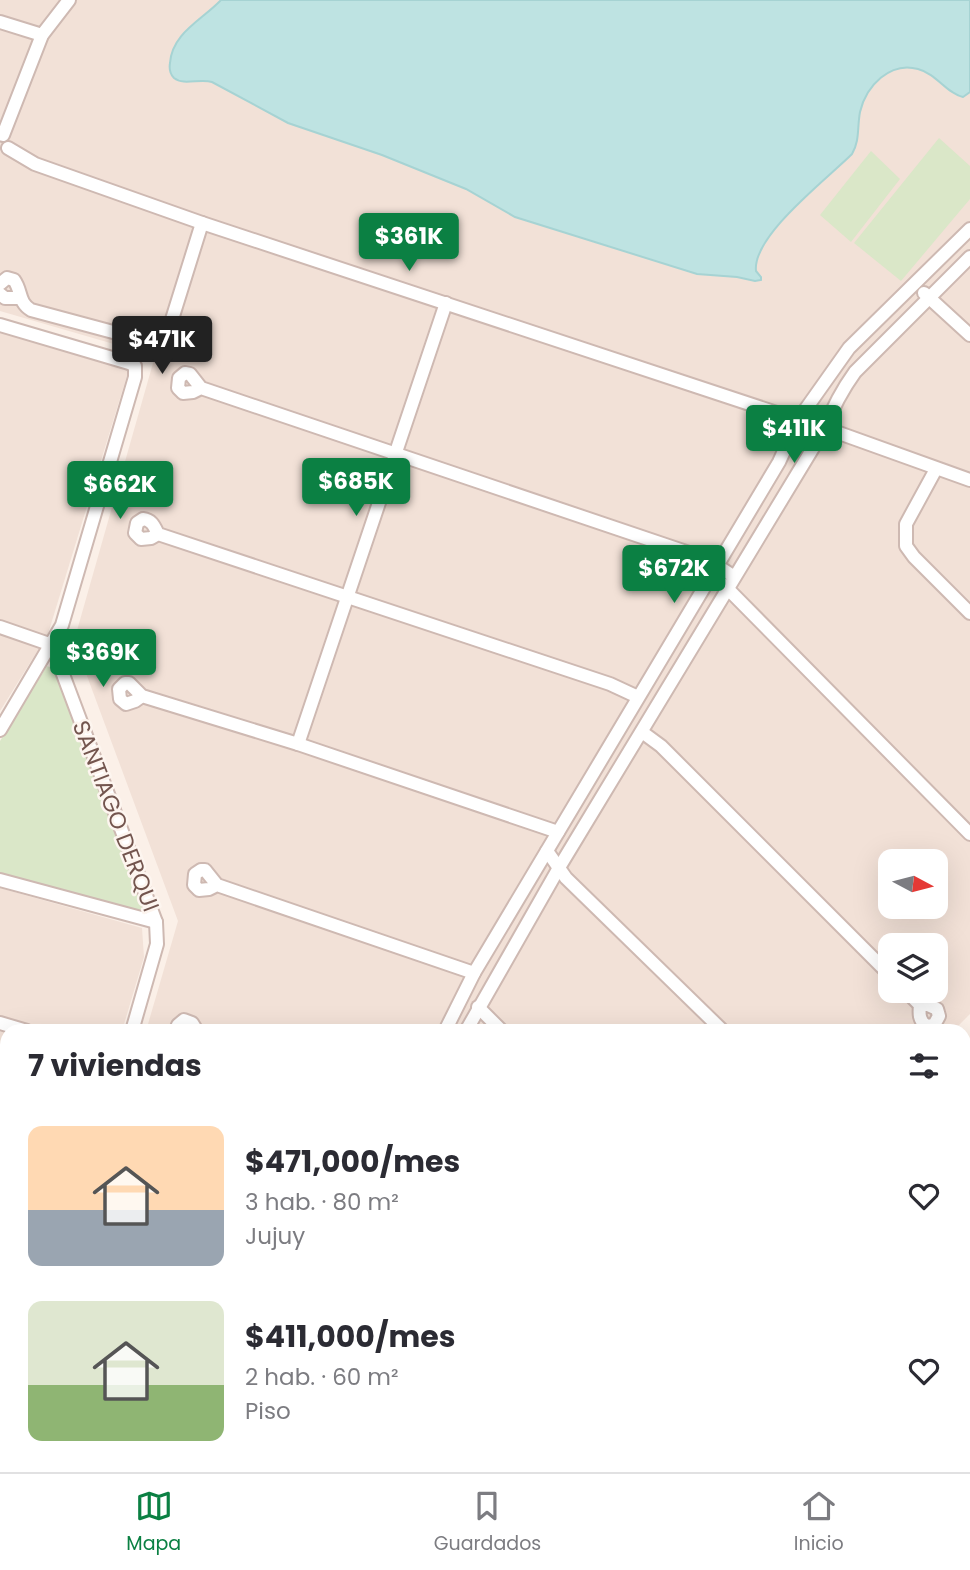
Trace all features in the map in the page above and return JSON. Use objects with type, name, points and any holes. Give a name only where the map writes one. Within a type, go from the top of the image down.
[{"type":"street","points":[[69,0],[42,35],[1,135],[8,139],[4,151],[202,223],[798,420]]},
{"type":"street","points":[[0,22],[42,35]]},
{"type":"street","points":[[0,284],[7,278],[14,280],[19,298],[31,310],[155,343],[163,339],[169,329],[202,223]]},
{"type":"street","points":[[448,1024],[471,978],[779,462],[798,420],[849,348],[970,229]]},
{"type":"street","points":[[470,1024],[560,866],[814,445],[836,400],[855,373],[970,257]]},
{"type":"street","points":[[915,284],[970,335]]},
{"type":"street","points":[[0,295],[5,298],[19,298]]},
{"type":"street","points":[[298,744],[446,303]]},
{"type":"street","points":[[0,324],[135,366],[135,377],[62,625],[0,730]]},
{"type":"street","points":[[201,388],[707,559],[714,570],[730,582],[970,834]]},
{"type":"street","points":[[809,404],[824,405],[827,422]]},
{"type":"street","points":[[827,422],[936,469],[970,480]]},
{"type":"street","points":[[789,439],[801,450],[814,445]]},
{"type":"street","points":[[936,469],[906,524],[906,546],[970,613]]},
{"type":"street","points":[[158,534],[610,684],[651,716]]},
{"type":"street","points":[[0,627],[52,645]]},
{"type":"street","name":"SANTIAGO DERQUI","points":[[52,645],[156,922],[157,944],[134,1024]]},
{"type":"street","points":[[142,696],[298,744],[558,832]]},
{"type":"street","points":[[620,729],[624,733],[640,736],[661,746],[878,963]]},
{"type":"street","points":[[547,851],[566,878],[716,1024]]},
{"type":"street","points":[[0,880],[156,922]]},
{"type":"street","points":[[217,885],[471,978],[486,993]]},
{"type":"street","points":[[457,1006],[476,1011],[493,1024]]},
{"type":"shaded area","points":[[0,0],[970,0],[970,1014],[960,1024],[148,1024],[178,921],[74,641],[155,356],[0,311]]},
{"type":"shaded area","points":[[0,332],[129,369],[48,634],[0,711]]},
{"type":"shaded area","points":[[0,888],[142,928],[144,957],[124,1024],[0,1024]]},
{"type":"green space","points":[[939,138],[970,166],[970,199],[901,281],[854,243]]},
{"type":"green space","points":[[871,151],[900,179],[851,242],[820,215]]},
{"type":"green space","points":[[47,666],[55,669],[145,909],[141,913],[0,876],[0,741]]},
{"type":"water","points":[[221,0],[970,0],[970,92],[963,97],[957,95],[925,71],[918,69],[908,67],[889,72],[874,85],[863,102],[852,154],[793,209],[766,241],[758,257],[756,271],[761,280],[697,274],[515,217],[466,189],[382,155],[288,123],[212,82],[182,81],[174,78],[170,65],[176,43]]}]
